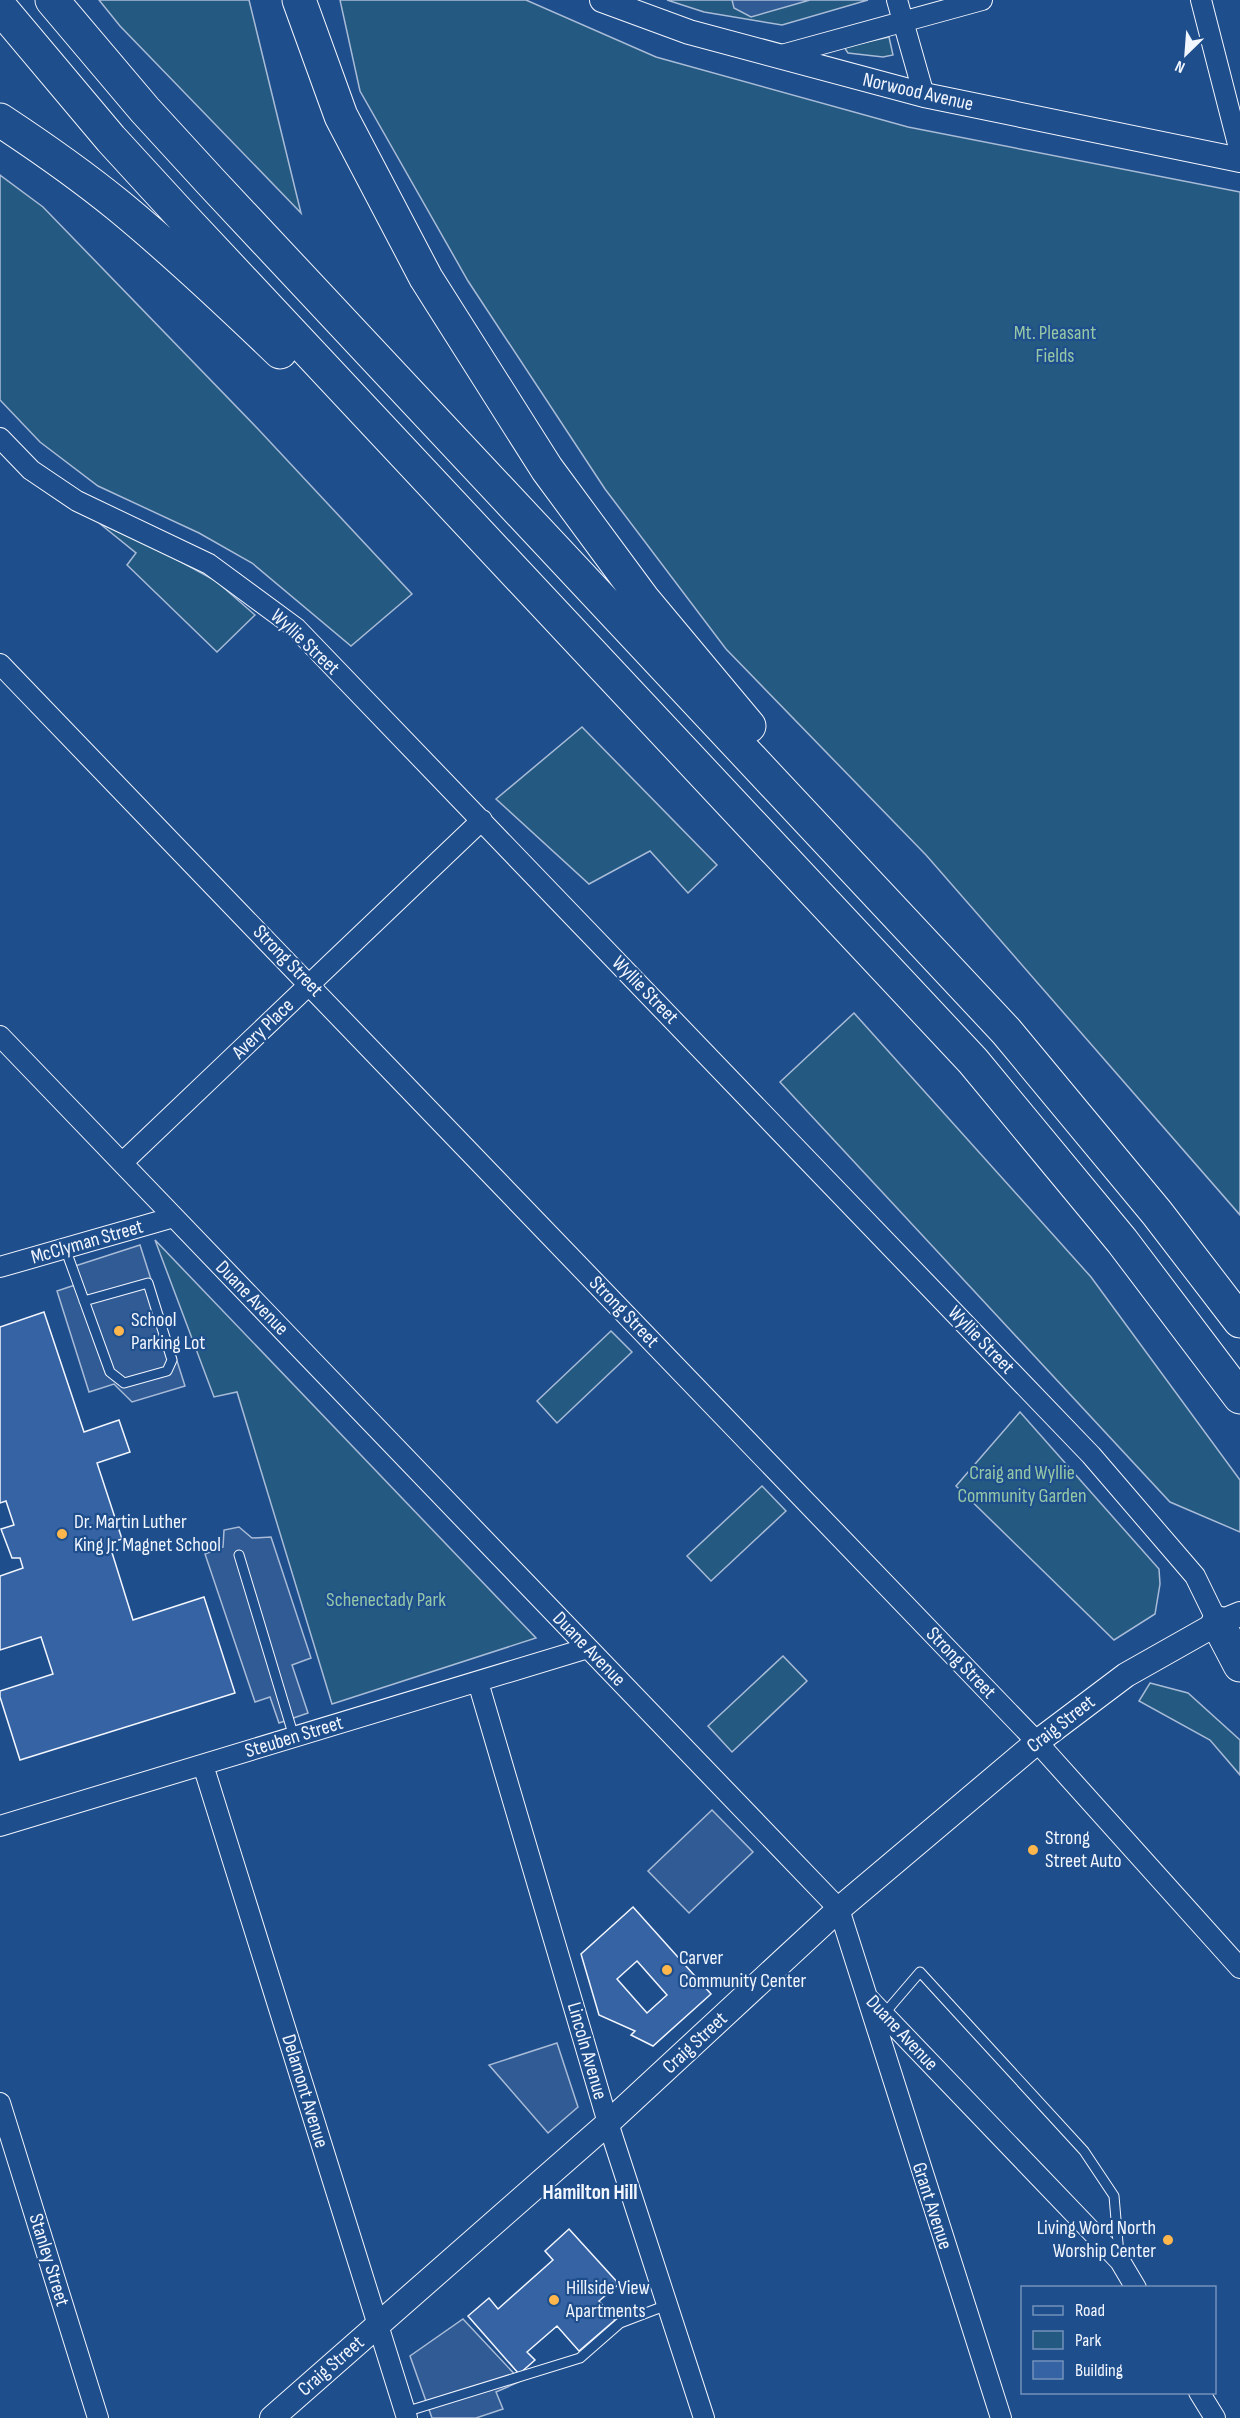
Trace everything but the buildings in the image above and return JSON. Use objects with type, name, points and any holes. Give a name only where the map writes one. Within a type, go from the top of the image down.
[{"type":"highway","points":[[52,0],[145,110],[225,198],[849,860],[1006,1031],[1158,1213],[1240,1321]]},
{"type":"highway","points":[[299,0],[341,116],[426,278],[547,469],[643,599],[742,716],[849,860]]},
{"type":"highway","points":[[0,7],[48,67],[126,156],[973,1060],[1122,1241],[1240,1397]]},
{"type":"highway","points":[[0,120],[80,175],[174,253],[560,619]]},
{"type":"highway","points":[[1229,1618],[1240,1665]]},
{"type":"street","name":"Norwood Avenue","points":[[603,0],[689,32],[924,95],[1240,160]]},
{"type":"street","points":[[897,0],[924,95]]},
{"type":"street","points":[[778,56],[982,0]]},
{"type":"street","points":[[1201,0],[1240,152]]},
{"type":"street","name":"Wyllie Street","points":[[0,438],[31,470],[77,501],[209,564],[296,628],[1091,1455],[1229,1618]]},
{"type":"street","name":"Strong Street","points":[[0,664],[1037,1742],[1240,1968]]},
{"type":"street","name":"Avery Place","points":[[122,1163],[482,820]]},
{"type":"street","name":"Duane Avenue","points":[[0,1036],[839,1909],[864,1994],[1120,2261],[1135,2286]]},
{"type":"street","name":"McClyman Street","points":[[0,1267],[174,1217]]},
{"type":"street","name":"Craig Street","points":[[272,2418],[608,2124],[839,1909],[1037,1742],[1126,1675],[1229,1618]]},
{"type":"street","name":"Steuben Street","points":[[0,1826],[588,1648]]},
{"type":"street","name":"Lincoln Avenue","points":[[478,1682],[608,2124],[704,2418]]},
{"type":"street","name":"Delamont Avenue","points":[[203,1765],[406,2415]]},
{"type":"street","name":"Grant Avenue","points":[[864,1994],[1000,2418]]},
{"type":"street","name":"Stanley Street","points":[[0,2103],[98,2418]]},
{"type":"street","points":[[1200,2394],[1215,2418]]},
{"type":"lane","points":[[65,1248],[84,1301],[110,1372],[124,1383],[167,1371],[172,1360],[148,1283],[84,1301]]},
{"type":"lane","points":[[239,1555],[294,1737]]},
{"type":"lane","points":[[884,2014],[920,1972],[1084,2151],[1114,2196],[1120,2261]]},
{"type":"lane","points":[[406,2415],[580,2358],[620,2323],[667,2305]]},
{"type":"green space","points":[[99,0],[249,0],[301,213],[120,26]]},
{"type":"green space","name":"Mt. Pleasant Fields","points":[[340,0],[526,0],[656,57],[908,127],[1240,192],[1240,1215],[926,855],[726,649],[605,489],[468,281],[360,91]]},
{"type":"green space","points":[[667,0],[868,0],[782,25],[704,12]]},
{"type":"green space","points":[[889,37],[893,55],[883,57],[848,53],[844,47]]},
{"type":"green space","points":[[0,175],[43,207],[258,429],[412,594],[351,646],[252,563],[199,533],[98,486],[40,442],[0,400]]},
{"type":"green space","points":[[99,523],[165,553],[216,581],[255,615],[217,652],[127,565],[136,553]]},
{"type":"green space","points":[[582,727],[717,865],[688,893],[650,851],[589,884],[496,799]]},
{"type":"green space","points":[[854,1013],[1091,1277],[1240,1480],[1240,1532],[1170,1502],[780,1082]]},
{"type":"green space","name":"Schenectady Park","points":[[155,1240],[536,1638],[332,1704],[237,1392],[214,1397]]},
{"type":"green space","points":[[611,1331],[632,1352],[557,1423],[537,1401]]},
{"type":"green space","name":"Craig and Wyllie Community Garden","points":[[1020,1412],[1159,1569],[1160,1584],[1155,1614],[1114,1640],[956,1486]]},
{"type":"green space","points":[[762,1486],[786,1511],[711,1581],[687,1556]]},
{"type":"green space","points":[[783,1656],[807,1681],[732,1752],[708,1726]]},
{"type":"green space","points":[[1150,1683],[1188,1693],[1240,1740],[1240,1775],[1210,1740],[1139,1701]]},
{"type":"shaded area","points":[[732,0],[810,0],[751,17],[734,8]]},
{"type":"shaded area","name":"School Parking Lot","points":[[140,1245],[185,1386],[132,1402],[114,1384],[89,1392],[57,1291],[78,1284],[72,1267]]},
{"type":"shaded area","points":[[239,1527],[252,1538],[271,1537],[311,1658],[292,1665],[308,1713],[279,1723],[270,1697],[255,1702],[205,1554],[223,1547],[224,1530]]},
{"type":"shaded area","points":[[712,1810],[753,1852],[689,1913],[648,1871]]},
{"type":"shaded area","points":[[557,2043],[578,2107],[548,2133],[489,2065]]},
{"type":"shaded area","points":[[463,2319],[521,2381],[496,2392],[503,2409],[476,2418],[432,2418],[410,2356]]},
{"type":"place","name":"School Parking Lot","points":[[119,1331]]},
{"type":"place","name":"Dr. Martin Luther King Jr. Magnet School","points":[[62,1534]]},
{"type":"place","name":"Strong Street Auto","points":[[1033,1850]]},
{"type":"place","name":"Carver Community Center","points":[[667,1970]]},
{"type":"place","name":"Living Word North Worship Center","points":[[1168,2240]]},
{"type":"place","name":"Hillside View Apartments","points":[[554,2300]]},
{"type":"district","name":"Hamilton Hill","points":[[590,2192]]}]
